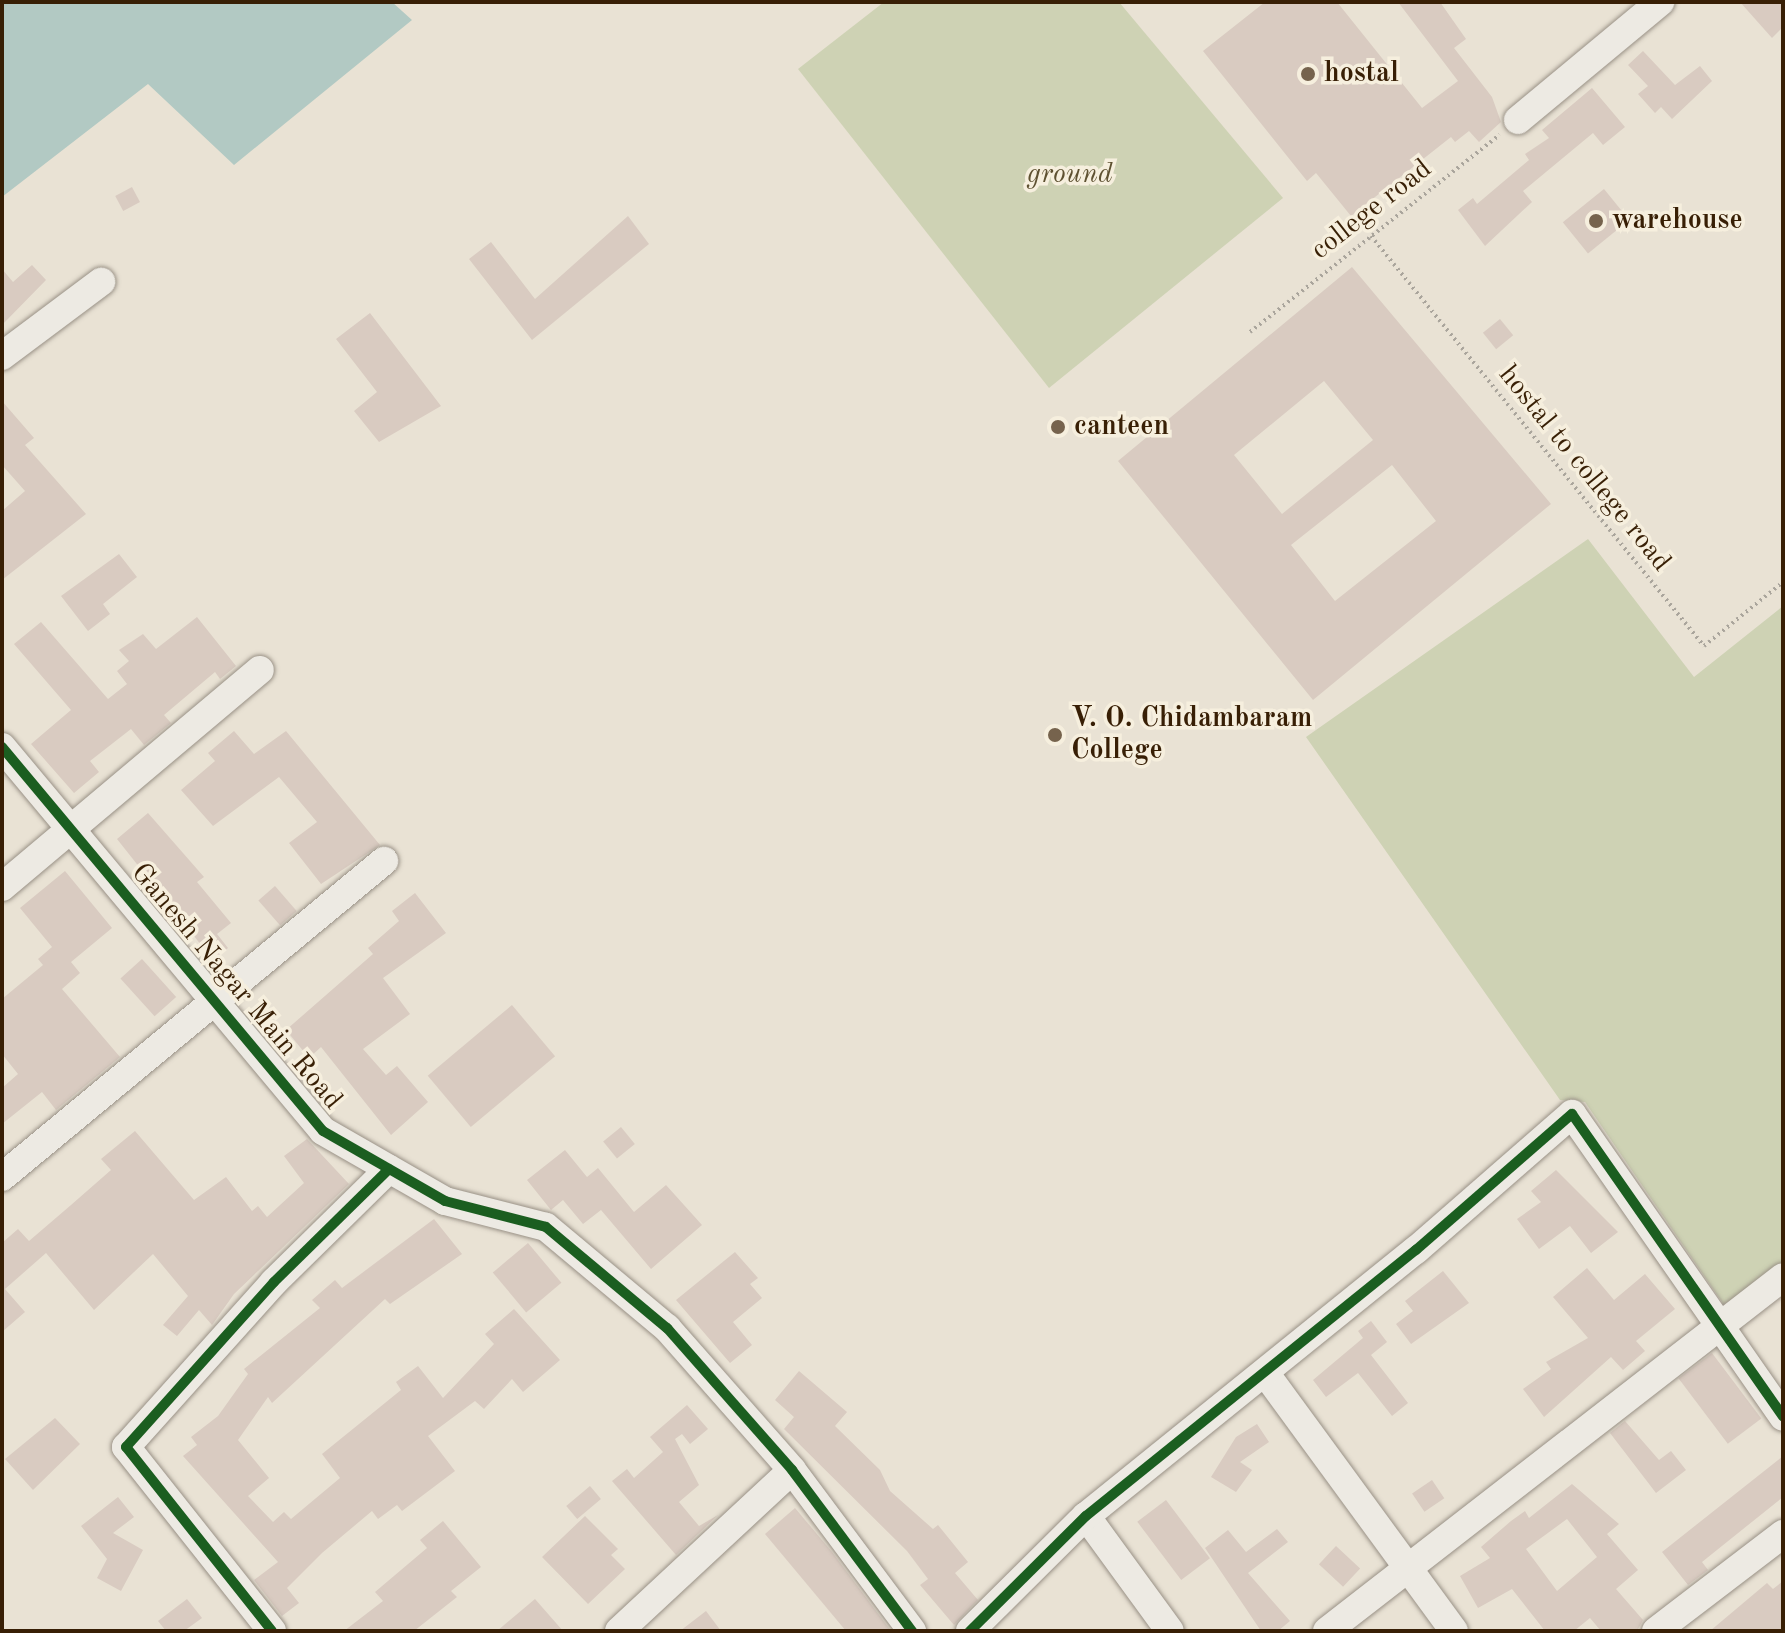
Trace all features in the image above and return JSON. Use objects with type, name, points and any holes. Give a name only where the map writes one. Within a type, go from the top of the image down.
[{"type":"street","points":[[1518,120],[1660,2]]},
{"type":"street","points":[[2,356],[101,282]]},
{"type":"street","points":[[2,887],[70,826],[260,670]]},
{"type":"street","name":"Ganesh Nagar Main Road","points":[[2,747],[323,1131],[445,1201],[546,1227],[667,1328],[792,1470],[912,1631]]},
{"type":"street","points":[[2,1177],[384,861]]},
{"type":"street","points":[[970,1631],[1086,1516],[1266,1374],[1572,1114],[1783,1417]]},
{"type":"street","points":[[272,1631],[126,1447],[274,1282],[389,1169]]},
{"type":"street","points":[[1327,1631],[1402,1569],[1783,1277]]},
{"type":"street","points":[[1266,1374],[1402,1569],[1454,1631]]},
{"type":"street","points":[[619,1631],[792,1470]]},
{"type":"street","points":[[1086,1516],[1170,1631]]},
{"type":"street","points":[[1656,1631],[1783,1534]]},
{"type":"green space","name":"ground","points":[[884,2],[1119,2],[1283,198],[1049,388],[798,69]]},
{"type":"green space","points":[[1588,539],[1694,677],[1783,606],[1783,1261],[1724,1305],[1585,1102],[1560,1100],[1306,737]]},
{"type":"water","points":[[2,2],[392,2],[412,20],[234,165],[148,84],[2,197]]},
{"type":"building","name":"hostal","points":[[1265,2],[1337,2],[1422,108],[1458,81],[1398,2],[1440,2],[1466,39],[1454,48],[1492,97],[1501,122],[1479,142],[1469,131],[1455,142],[1451,137],[1351,216],[1316,173],[1307,181],[1203,51]]},
{"type":"building","points":[[1740,2],[1783,2],[1783,27],[1772,38]]},
{"type":"building","points":[[1643,51],[1675,85],[1700,66],[1712,81],[1672,119],[1661,107],[1655,113],[1638,94],[1648,86],[1628,65]]},
{"type":"building","points":[[1592,88],[1625,127],[1603,145],[1593,133],[1523,191],[1532,202],[1485,246],[1458,210],[1473,198],[1477,204],[1529,160],[1525,154],[1549,138],[1542,130]]},
{"type":"building","points":[[132,187],[140,202],[123,211],[115,196]]},
{"type":"building","name":"warehouse","points":[[1604,189],[1629,220],[1588,253],[1563,222]]},
{"type":"building","points":[[628,216],[649,244],[532,340],[469,259],[491,242],[535,299]]},
{"type":"building","points":[[32,265],[46,280],[2,325],[2,269],[13,282]]},
{"type":"building","points":[[1352,267],[1551,504],[1313,700],[1118,461]],"holes":[[[1324,381],[1373,440],[1282,514],[1234,455]],[[1392,465],[1436,521],[1335,601],[1291,545]]]},
{"type":"building","points":[[370,313],[441,406],[379,442],[354,411],[377,392],[336,339]]},
{"type":"building","points":[[1500,319],[1513,335],[1496,349],[1483,333]]},
{"type":"building","points":[[2,401],[34,438],[25,445],[86,514],[2,580],[2,511],[25,491],[2,465]]},
{"type":"building","points":[[119,554],[137,577],[103,604],[110,614],[88,631],[61,596]]},
{"type":"building","points":[[197,617],[236,666],[220,679],[215,672],[164,715],[171,723],[144,745],[131,729],[90,761],[99,772],[74,793],[31,744],[71,710],[14,644],[41,622],[108,699],[127,684],[117,671],[129,661],[119,650],[143,634],[156,649]]},
{"type":"building","points":[[234,731],[254,754],[286,731],[380,845],[321,884],[289,843],[317,822],[279,777],[213,826],[181,790],[215,761],[208,753]]},
{"type":"building","points":[[148,813],[204,877],[197,882],[231,923],[217,934],[228,948],[213,960],[117,839]]},
{"type":"building","points":[[65,871],[112,928],[71,962],[80,973],[62,989],[120,1057],[56,1110],[42,1092],[2,1124],[2,1088],[18,1074],[2,1054],[2,999],[43,965],[38,959],[52,947],[20,908]]},
{"type":"building","points":[[275,886],[297,911],[280,925],[258,900]]},
{"type":"building","points":[[415,893],[446,933],[383,978],[410,1014],[363,1049],[386,1075],[397,1066],[428,1102],[391,1135],[321,1047],[309,1058],[286,1030],[373,954],[368,948],[399,921],[392,911]]},
{"type":"building","points":[[142,959],[176,997],[155,1016],[120,978]]},
{"type":"building","points":[[512,1005],[555,1056],[471,1127],[428,1076]]},
{"type":"building","points":[[621,1127],[635,1144],[617,1159],[603,1141]]},
{"type":"building","points":[[135,1131],[194,1200],[226,1177],[252,1211],[258,1206],[267,1217],[304,1183],[284,1156],[307,1139],[349,1184],[234,1294],[212,1325],[199,1310],[177,1336],[163,1325],[188,1296],[153,1254],[94,1310],[46,1253],[5,1289],[25,1312],[2,1332],[2,1243],[18,1229],[29,1241],[111,1170],[101,1159]]},
{"type":"building","points":[[565,1150],[587,1177],[598,1168],[634,1212],[666,1185],[702,1225],[651,1269],[601,1210],[583,1224],[563,1200],[551,1210],[527,1180]]},
{"type":"building","points":[[1556,1170],[1618,1232],[1591,1253],[1570,1226],[1539,1249],[1517,1219],[1541,1202],[1531,1191]]},
{"type":"building","points":[[434,1219],[462,1254],[390,1304],[385,1299],[272,1403],[268,1397],[238,1440],[269,1478],[248,1496],[273,1522],[284,1512],[291,1519],[340,1478],[322,1454],[401,1390],[396,1382],[418,1366],[443,1398],[494,1344],[485,1334],[514,1309],[560,1360],[523,1392],[512,1379],[484,1409],[475,1401],[428,1436],[455,1471],[402,1511],[397,1505],[378,1519],[372,1511],[322,1553],[287,1588],[299,1603],[282,1616],[254,1580],[278,1562],[183,1456],[197,1445],[191,1437],[218,1416],[248,1374],[244,1369],[320,1308],[312,1300],[335,1280],[342,1288]]},
{"type":"building","points":[[528,1243],[561,1283],[526,1312],[493,1273]]},
{"type":"building","points":[[735,1252],[758,1278],[750,1284],[762,1298],[733,1322],[752,1345],[730,1363],[676,1300]]},
{"type":"building","points":[[1587,1268],[1614,1300],[1645,1274],[1675,1309],[1636,1341],[1645,1351],[1623,1370],[1611,1357],[1544,1417],[1523,1389],[1551,1369],[1546,1362],[1588,1338],[1553,1297]]},
{"type":"building","points":[[1443,1271],[1469,1303],[1411,1344],[1396,1324],[1413,1311],[1405,1301]]},
{"type":"building","points":[[1371,1321],[1387,1342],[1371,1355],[1408,1403],[1392,1416],[1358,1373],[1326,1397],[1313,1380],[1363,1338],[1358,1331]]},
{"type":"building","points":[[1712,1353],[1761,1418],[1728,1444],[1678,1378]]},
{"type":"building","points":[[799,1371],[847,1412],[835,1426],[880,1470],[890,1491],[933,1529],[938,1525],[968,1562],[955,1573],[978,1600],[954,1625],[920,1585],[928,1579],[907,1551],[784,1429],[794,1417],[775,1400]]},
{"type":"building","points":[[687,1405],[708,1429],[690,1444],[682,1434],[675,1439],[699,1485],[679,1502],[699,1526],[718,1515],[676,1555],[612,1481],[627,1469],[634,1478],[663,1452],[650,1437]]},
{"type":"building","points":[[55,1418],[80,1444],[33,1490],[5,1459]]},
{"type":"building","points":[[1625,1421],[1659,1460],[1671,1451],[1686,1470],[1656,1493],[1610,1433]]},
{"type":"building","points":[[1257,1424],[1269,1442],[1240,1462],[1252,1470],[1236,1492],[1211,1477],[1236,1437]]},
{"type":"building","points":[[1783,1456],[1783,1497],[1702,1562],[1708,1570],[1688,1585],[1662,1552]]},
{"type":"building","points":[[1432,1480],[1444,1498],[1424,1512],[1412,1493]]},
{"type":"building","points":[[1572,1484],[1619,1524],[1607,1534],[1638,1570],[1616,1589],[1643,1620],[1637,1631],[1601,1631],[1590,1618],[1574,1631],[1545,1631],[1512,1589],[1478,1608],[1460,1576],[1490,1558],[1481,1547],[1511,1521],[1525,1511],[1529,1518]],"holes":[[[1567,1519],[1597,1557],[1557,1591],[1526,1549]]]},
{"type":"building","points":[[590,1486],[601,1499],[577,1519],[566,1506]]},
{"type":"building","points":[[118,1497],[134,1517],[113,1533],[143,1550],[121,1591],[97,1578],[107,1559],[81,1526]]},
{"type":"building","points":[[1166,1500],[1210,1558],[1181,1580],[1137,1522]]},
{"type":"building","points":[[795,1508],[891,1631],[846,1631],[765,1534]]},
{"type":"building","points":[[585,1516],[618,1549],[611,1555],[625,1569],[588,1604],[542,1557]]},
{"type":"building","points":[[443,1521],[481,1567],[451,1591],[457,1597],[414,1631],[344,1631],[383,1601],[375,1592],[427,1548],[420,1540]]},
{"type":"building","points":[[1277,1529],[1288,1542],[1248,1573],[1290,1621],[1278,1631],[1261,1631],[1205,1548],[1228,1530],[1246,1552]]},
{"type":"building","points":[[1336,1546],[1360,1569],[1343,1587],[1319,1564]]},
{"type":"building","points":[[1783,1581],[1783,1631],[1710,1631],[1767,1583],[1773,1589]]},
{"type":"building","points":[[187,1599],[202,1618],[184,1631],[166,1631],[158,1621]]},
{"type":"building","points":[[535,1599],[563,1631],[497,1631]]},
{"type":"building","points":[[706,1611],[721,1631],[680,1631]]},
{"type":"cycle path","points":[[2,747],[323,1131],[445,1201],[546,1227],[667,1328],[792,1470],[912,1631]]},
{"type":"cycle path","points":[[970,1631],[1086,1516],[1416,1250],[1572,1114],[1783,1417]]},
{"type":"cycle path","points":[[272,1631],[126,1447],[274,1282],[389,1169]]},
{"type":"place","name":"hostal","points":[[1308,74]]},
{"type":"place","name":"warehouse","points":[[1596,221]]},
{"type":"place","name":"canteen","points":[[1058,427]]},
{"type":"place","name":"V. O. Chidambaram College","points":[[1055,735]]}]
